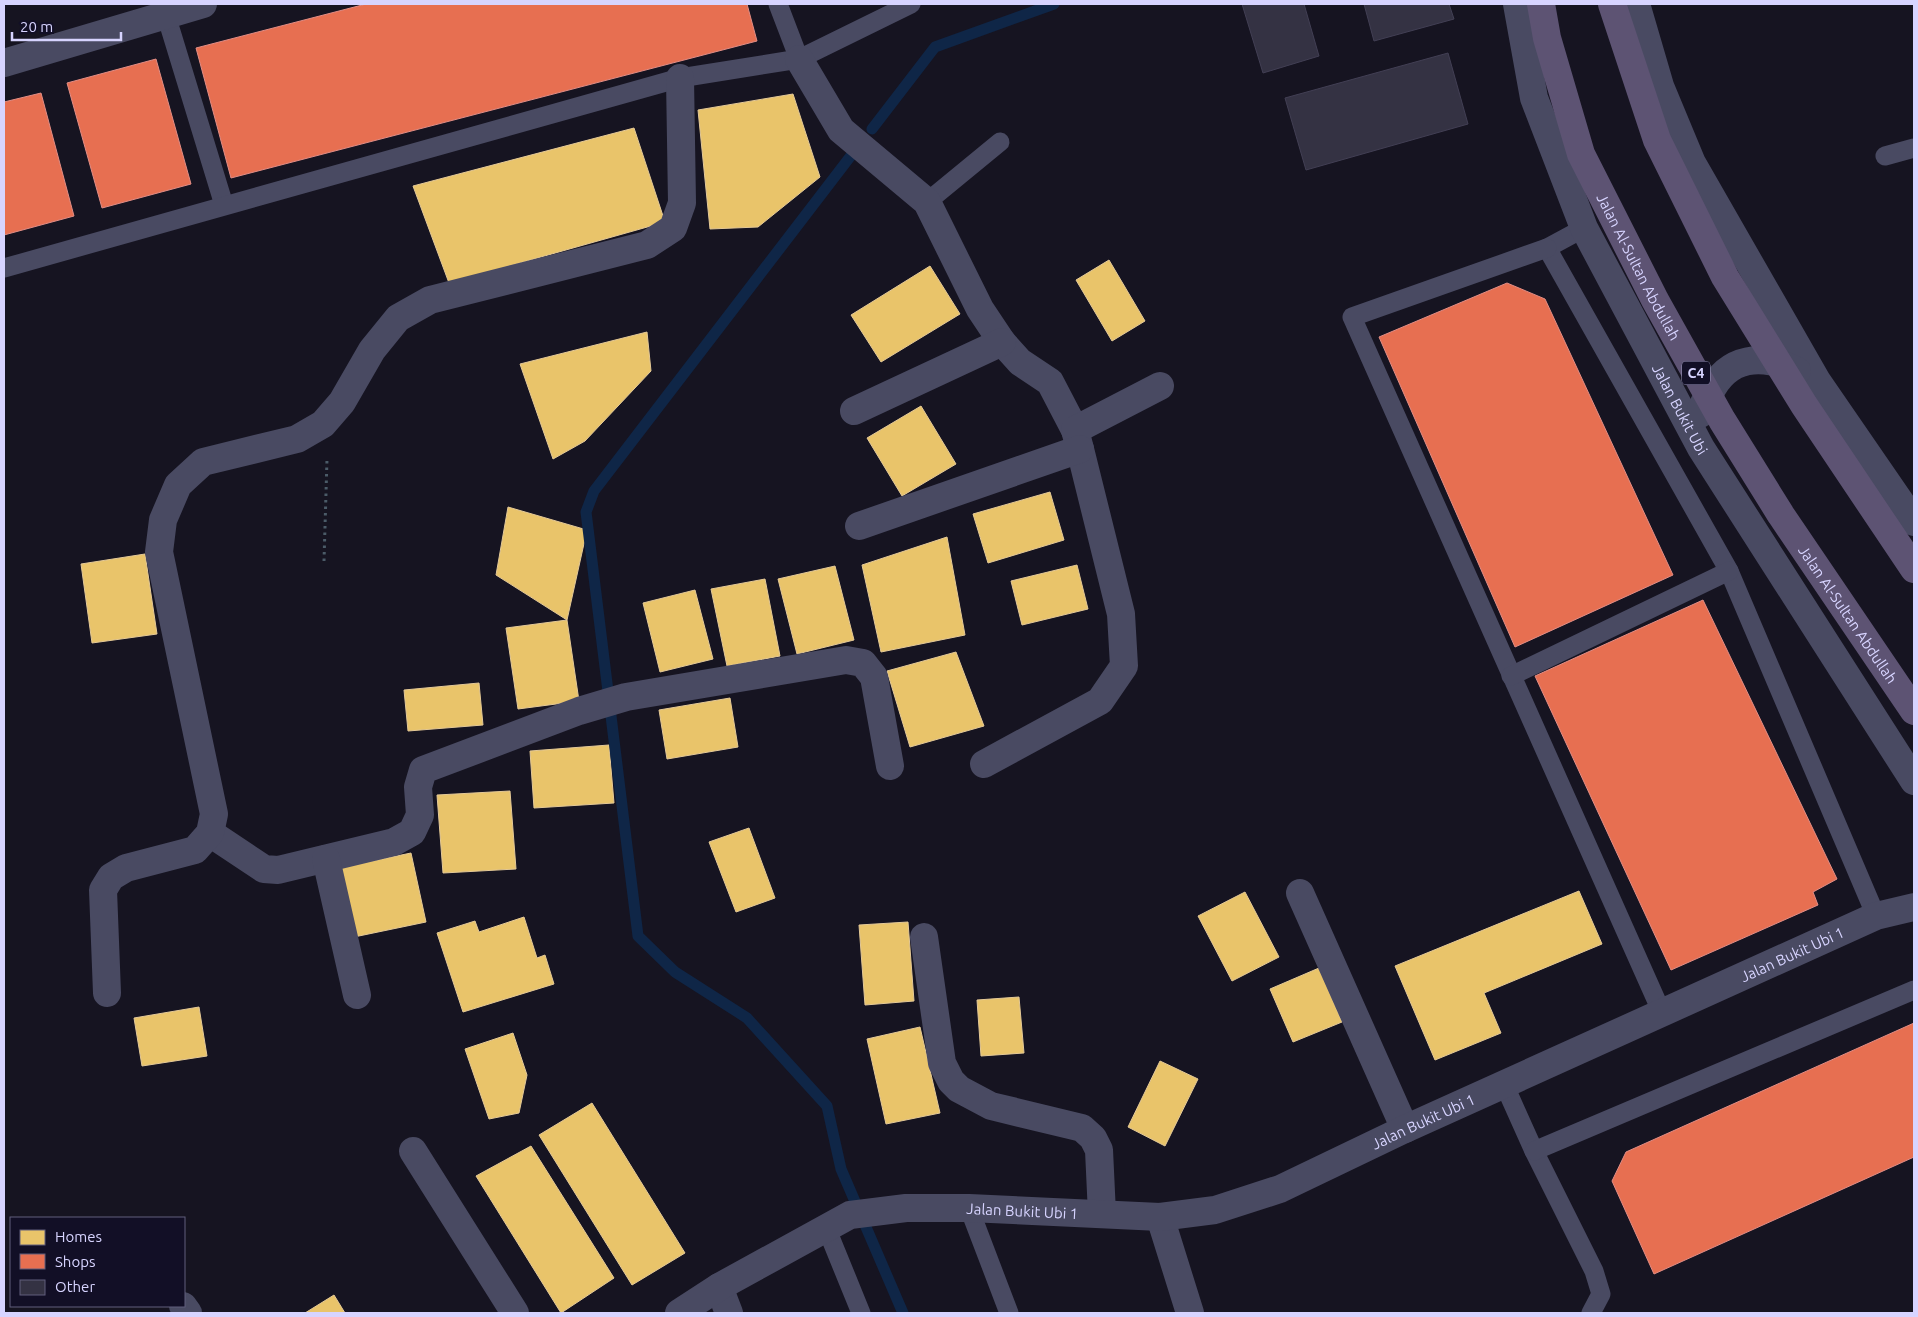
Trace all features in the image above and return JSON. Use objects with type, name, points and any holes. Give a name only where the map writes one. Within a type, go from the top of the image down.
[{"type":"main road","name":"Jalan Al-Sultan Abdullah","points":[[1541,4],[1546,38],[1582,154],[1655,300],[1722,420],[1781,515],[1914,711]]},
{"type":"main road","points":[[1612,4],[1657,140],[1725,277],[1804,404],[1914,569]]},
{"type":"street","points":[[4,63],[202,4]]},
{"type":"street","name":"Jalan Bukit Ubi","points":[[1517,4],[1534,98],[1584,228],[1701,448],[1914,781]]},
{"type":"street","points":[[1636,4],[1660,86],[1692,163],[1817,381],[1914,522]]},
{"type":"street","points":[[798,59],[841,130],[927,202],[980,309],[1002,342],[1020,362],[1050,382],[1078,439],[1121,614],[1124,666],[1100,701],[984,764]]},
{"type":"street","points":[[107,993],[103,890],[111,877],[126,868],[195,850],[210,833],[214,814],[160,552],[163,520],[178,485],[203,462],[297,439],[323,424],[342,402],[372,350],[398,318],[430,300],[647,245],[673,228],[682,203],[680,78]]},
{"type":"street","points":[[854,411],[1002,342]]},
{"type":"street","points":[[1701,448],[1700,411],[1717,378],[1740,362],[1769,361],[1794,369],[1817,381]]},
{"type":"street","points":[[858,526],[1078,439],[1160,386]]},
{"type":"street","points":[[210,833],[264,869],[278,870],[394,842],[412,832],[420,815],[418,787],[423,770],[579,711],[626,697],[846,660],[863,664],[874,677],[890,766]]},
{"type":"street","points":[[326,859],[357,996]]},
{"type":"street","points":[[1300,894],[1405,1129]]},
{"type":"street","name":"Jalan Bukit Ubi 1","points":[[826,1227],[850,1215],[906,1208],[969,1208],[1160,1217],[1215,1210],[1280,1189],[1405,1129],[1876,916],[1914,907]]},
{"type":"street","points":[[924,937],[942,1063],[951,1081],[959,1089],[992,1106],[1082,1128],[1094,1138],[1099,1150],[1102,1214]]},
{"type":"street","points":[[413,1152],[515,1313]]},
{"type":"street","points":[[1160,1217],[1190,1313]]},
{"type":"street","points":[[679,1313],[720,1287],[826,1227]]},
{"type":"street","points":[[720,1287],[729,1313]]},
{"type":"lane","points":[[778,4],[798,59]]},
{"type":"lane","points":[[4,268],[680,78],[798,59],[911,4]]},
{"type":"lane","points":[[166,15],[224,205]]},
{"type":"lane","points":[[927,202],[1000,142]]},
{"type":"lane","points":[[1886,156],[1914,148]]},
{"type":"lane","points":[[1584,228],[1547,248],[1352,317],[1662,1013]]},
{"type":"lane","points":[[1547,248],[1729,571],[1876,916]]},
{"type":"lane","points":[[1511,676],[1729,571]]},
{"type":"lane","points":[[1534,1151],[1914,990]]},
{"type":"lane","points":[[1504,1084],[1534,1151],[1594,1271],[1601,1294],[1591,1313]]},
{"type":"lane","points":[[969,1208],[1009,1313]]},
{"type":"lane","points":[[826,1227],[861,1313]]},
{"type":"path","points":[[323,424],[327,463],[324,561]]},
{"type":"building: Homes","points":[[793,94],[820,177],[758,227],[710,229],[698,110]]},
{"type":"building: Homes","points":[[634,128],[665,222],[449,283],[413,186]]},
{"type":"building: Homes","points":[[1109,260],[1145,321],[1112,341],[1076,280]]},
{"type":"building: Homes","points":[[930,266],[960,314],[881,362],[851,315]]},
{"type":"building: Homes","points":[[647,332],[651,371],[585,441],[553,459],[520,364]]},
{"type":"building: Homes","points":[[921,406],[956,464],[902,496],[867,438]]},
{"type":"building: Homes","points":[[1050,492],[1064,540],[988,563],[973,514]]},
{"type":"building: Homes","points":[[508,507],[587,530],[567,620],[496,575]]},
{"type":"building: Homes","points":[[947,537],[965,635],[881,652],[862,565]]},
{"type":"building: Homes","points":[[145,554],[157,634],[92,643],[81,564]]},
{"type":"building: Homes","points":[[1077,565],[1088,609],[1022,625],[1011,581]]},
{"type":"building: Homes","points":[[835,566],[854,640],[797,654],[778,579]]},
{"type":"building: Homes","points":[[765,579],[780,656],[727,666],[711,589]]},
{"type":"building: Homes","points":[[695,590],[713,659],[660,672],[643,603]]},
{"type":"building: Homes","points":[[567,620],[579,701],[518,709],[506,628]]},
{"type":"building: Homes","points":[[956,652],[984,726],[910,747],[887,671]]},
{"type":"building: Homes","points":[[479,683],[483,725],[408,731],[404,690]]},
{"type":"building: Homes","points":[[730,698],[738,747],[667,759],[659,710]]},
{"type":"building: Homes","points":[[609,745],[614,803],[534,808],[530,751]]},
{"type":"building: Homes","points":[[510,791],[516,869],[443,873],[437,795]]},
{"type":"building: Homes","points":[[749,828],[775,898],[736,912],[709,842]]},
{"type":"building: Homes","points":[[411,853],[426,922],[354,937],[339,868]]},
{"type":"building: Homes","points":[[1579,891],[1602,944],[1484,993],[1501,1033],[1435,1060],[1395,966]]},
{"type":"building: Homes","points":[[1245,892],[1279,957],[1232,981],[1198,916]]},
{"type":"building: Homes","points":[[524,917],[537,958],[545,955],[554,984],[463,1012],[437,933],[475,921],[479,932]]},
{"type":"building: Homes","points":[[908,922],[914,1001],[865,1005],[859,925]]},
{"type":"building: Homes","points":[[1319,968],[1342,1022],[1293,1042],[1270,989]]},
{"type":"building: Homes","points":[[1019,997],[1024,1053],[981,1056],[977,1000]]},
{"type":"building: Homes","points":[[199,1007],[207,1056],[142,1066],[134,1018]]},
{"type":"building: Homes","points":[[920,1027],[940,1113],[886,1124],[867,1039]]},
{"type":"building: Homes","points":[[513,1033],[527,1075],[519,1113],[489,1119],[465,1049]]},
{"type":"building: Homes","points":[[1160,1061],[1198,1079],[1165,1146],[1128,1127]]},
{"type":"building: Homes","points":[[592,1103],[685,1253],[632,1285],[539,1135]]},
{"type":"building: Homes","points":[[531,1146],[614,1278],[561,1313],[476,1176]]},
{"type":"building: Homes","points":[[334,1295],[345,1313],[305,1313]]},
{"type":"building: Shops","points":[[366,4],[747,4],[757,41],[231,178],[196,48]]},
{"type":"building: Shops","points":[[156,59],[191,184],[102,208],[67,83]]},
{"type":"building: Shops","points":[[41,93],[74,216],[4,235],[4,102]]},
{"type":"building: Shops","points":[[1507,283],[1545,299],[1673,575],[1515,647],[1379,337]]},
{"type":"building: Shops","points":[[1703,600],[1837,879],[1813,892],[1818,905],[1671,970],[1535,676]]},
{"type":"building: Shops","points":[[1914,1023],[1914,1157],[1654,1274],[1612,1181],[1626,1152]]},
{"type":"building: Other","points":[[1242,4],[1304,4],[1319,56],[1263,73]]},
{"type":"building: Other","points":[[1364,4],[1449,4],[1454,19],[1374,41]]},
{"type":"building: Other","points":[[1448,53],[1468,124],[1306,170],[1285,98]]},
{"type":"waterway","points":[[872,129],[935,47],[1054,4]]},
{"type":"waterway","points":[[853,153],[594,491],[586,512],[638,936],[675,972],[747,1018],[827,1106],[841,1169],[903,1313]]}]
